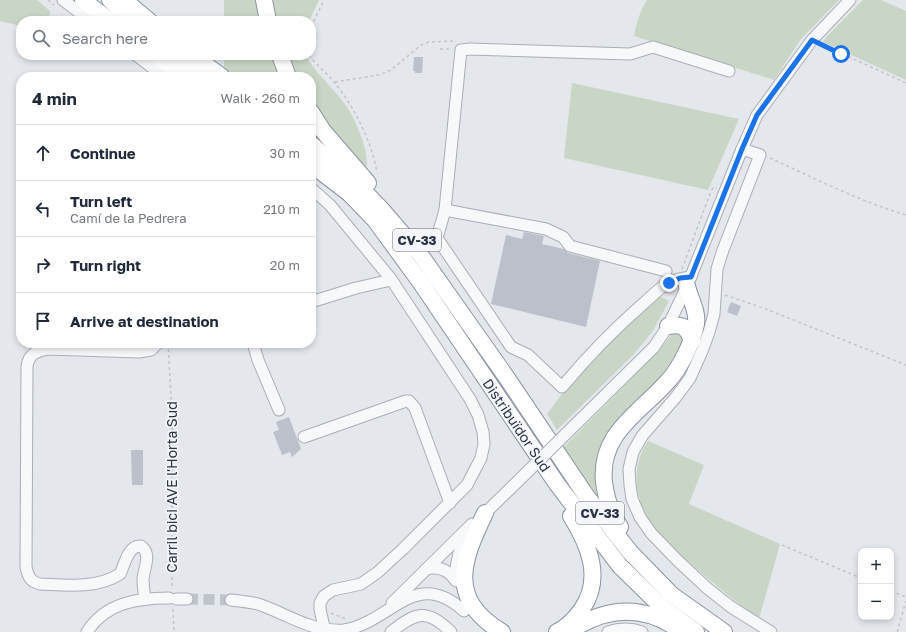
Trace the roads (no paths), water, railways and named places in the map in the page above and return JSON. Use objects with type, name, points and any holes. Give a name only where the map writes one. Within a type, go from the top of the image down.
[{"type":"highway","points":[[83,0],[104,16]]},
{"type":"highway","points":[[110,0],[128,16]]},
{"type":"highway","points":[[124,0],[143,16]]},
{"type":"highway","points":[[264,0],[267,16]]},
{"type":"highway","points":[[163,60],[178,72]]},
{"type":"highway","points":[[184,60],[200,72]]},
{"type":"highway","points":[[200,60],[215,72]]},
{"type":"highway","points":[[282,60],[286,72]]},
{"type":"highway","name":"CV-33","points":[[316,120],[323,130],[423,248],[507,378]]},
{"type":"highway","points":[[316,148],[360,187],[419,253],[507,378]]},
{"type":"highway","name":"CV-33","points":[[316,162],[358,201]]},
{"type":"highway","points":[[316,168],[358,201]]},
{"type":"highway","name":"Distribuïdor Sud","points":[[358,201],[375,220],[422,283],[557,484],[620,566],[663,608],[696,632]]},
{"type":"highway","points":[[689,282],[696,315],[696,324],[688,351],[669,381],[618,431],[610,445],[605,461],[604,478],[606,495],[614,518],[634,546],[676,590],[720,630]]},
{"type":"highway","points":[[668,326],[682,326],[688,330],[692,340]]},
{"type":"highway","name":"Distribuïdor Sud","points":[[507,378],[587,496],[630,552],[672,595],[720,630]]},
{"type":"highway","points":[[557,484],[560,499],[577,526],[586,544],[591,559],[593,574],[591,589],[585,605],[568,625],[557,632]]},
{"type":"highway","points":[[479,521],[467,553],[464,567],[465,587],[471,603],[481,616],[492,626],[502,632]]},
{"type":"highway","points":[[455,579],[456,588],[464,611],[471,620],[485,632]]},
{"type":"highway","points":[[569,632],[582,623],[597,616],[616,612],[633,612],[656,618],[668,622],[682,632]]},
{"type":"street","points":[[63,0],[84,16]]},
{"type":"street","points":[[381,615],[426,569],[479,521],[512,486],[654,347],[668,326],[689,282],[757,115],[812,40],[850,0]]},
{"type":"street","points":[[689,282],[680,278],[669,283],[656,293],[625,320],[562,387],[528,355],[512,347],[437,238],[445,210],[461,50],[470,49],[630,54],[654,47],[729,71]]},
{"type":"street","points":[[143,60],[158,72]]},
{"type":"street","points":[[742,149],[760,155],[723,250],[718,269],[714,314],[709,332],[690,378],[676,397],[642,436],[633,452],[629,469],[632,499],[640,517],[651,533],[706,588],[731,607],[771,632]]},
{"type":"street","points":[[316,192],[330,204],[391,280],[470,399],[478,415],[483,432],[484,444],[476,471],[467,485],[403,550],[371,578],[361,584],[333,590],[324,596],[320,603],[320,609],[325,632]]},
{"type":"street","points":[[445,210],[546,229],[563,237],[570,246],[666,271]]},
{"type":"street","points":[[316,300],[349,290],[391,280]]},
{"type":"street","points":[[145,599],[143,581],[147,560],[144,548],[141,546],[130,550],[120,574],[103,582],[90,584],[40,584],[34,583],[30,580],[26,567],[26,367],[30,357],[41,350],[139,352],[151,350],[153,348]]},
{"type":"street","points":[[254,348],[279,410]]},
{"type":"street","points":[[304,437],[409,401],[415,408],[450,503]]},
{"type":"street","points":[[438,594],[452,586],[459,572],[463,551],[469,537],[479,521]]},
{"type":"street","points":[[426,569],[439,568],[449,571],[460,587],[466,604],[477,619],[489,630],[497,632]]},
{"type":"street","points":[[230,600],[258,605],[309,628],[325,632],[354,628],[367,623],[409,596],[424,593],[438,594],[449,599],[464,611]]},
{"type":"street","points":[[87,632],[90,626],[104,613],[119,605],[145,599],[176,600]]},
{"type":"street","points":[[391,632],[413,618],[425,615],[440,621],[450,632]]},
{"type":"street","points":[[608,632],[625,629],[642,632]]},
{"type":"tunnel","points":[[187,599],[231,600]]}]
